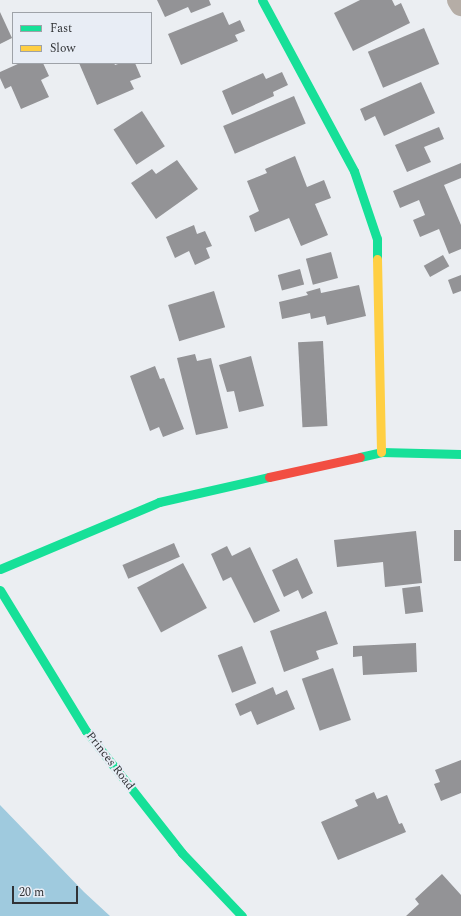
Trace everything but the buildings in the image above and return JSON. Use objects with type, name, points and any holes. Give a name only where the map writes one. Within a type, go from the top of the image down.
[{"type":"street","points":[[262,0],[354,171],[377,239],[382,452]]},
{"type":"street","points":[[458,0],[461,5]]},
{"type":"street","points":[[0,569],[159,502],[382,452],[461,454]]},
{"type":"street","name":"Princes Road","points":[[0,590],[86,731],[182,853],[242,916]]},
{"type":"water","points":[[0,805],[84,892],[110,916],[0,916]]},
{"type":"traffic: fast","points":[[262,0],[354,171],[377,239],[377,259]]},
{"type":"traffic: fast","points":[[360,457],[381,452],[461,454]]},
{"type":"traffic: fast","points":[[0,569],[159,502],[269,477]]},
{"type":"traffic: fast","points":[[0,590],[86,731],[182,853],[242,916]]},
{"type":"traffic: slow","points":[[377,259],[381,452]]},
{"type":"traffic: jam","points":[[269,477],[360,457]]}]
